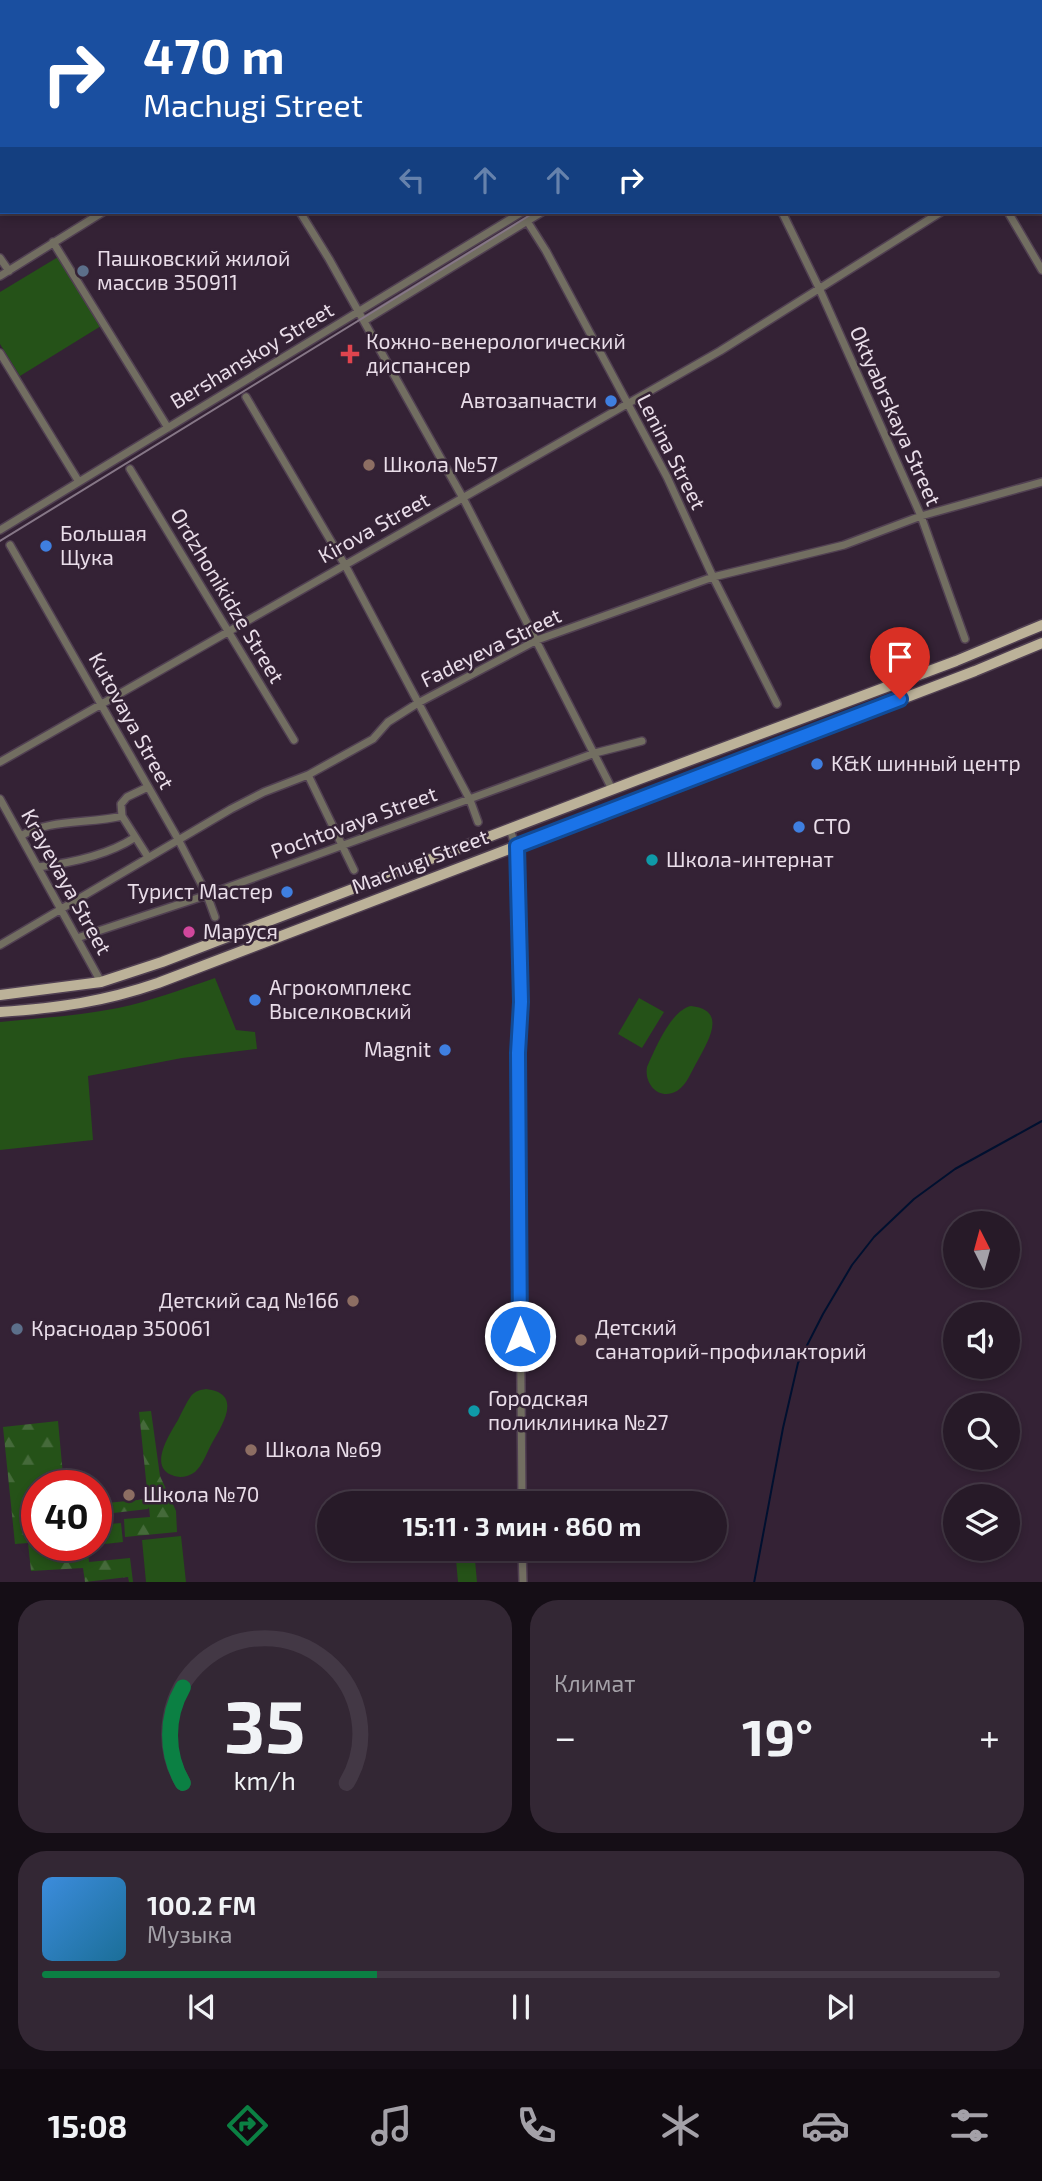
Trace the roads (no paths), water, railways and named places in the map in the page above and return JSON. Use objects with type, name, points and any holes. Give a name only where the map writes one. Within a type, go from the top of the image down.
[{"type":"main road","name":"Machugi Street","points":[[0,995],[101,982],[162,962],[612,789],[956,661],[1042,625]]},
{"type":"main road","name":"Machugi Street","points":[[0,1012],[58,1007],[117,997],[975,671],[1042,643]]},
{"type":"main road","points":[[694,759],[690,770],[694,774],[702,775]]},
{"type":"street","points":[[0,276],[100,214]]},
{"type":"street","points":[[301,214],[463,498],[612,789]]},
{"type":"street","name":"Bershanskoy Street","points":[[0,530],[517,214]]},
{"type":"street","name":"Bershanskoy Street","points":[[364,321],[539,214]]},
{"type":"street","name":"Oktyabrskaya Street","points":[[783,214],[922,516],[965,639]]},
{"type":"street","name":"Kirova Street","points":[[0,762],[720,351],[938,214]]},
{"type":"street","points":[[1009,214],[1042,270]]},
{"type":"street","name":"Lenina Street","points":[[527,221],[546,251],[667,477],[713,577],[777,704]]},
{"type":"street","points":[[53,242],[168,428]]},
{"type":"street","points":[[0,258],[9,271]]},
{"type":"street","points":[[0,352],[79,482]]},
{"type":"street","points":[[246,397],[345,565],[470,800],[478,822]]},
{"type":"street","name":"Ordzhonikidze Street","points":[[130,469],[294,740]]},
{"type":"street","name":"Fadeyeva Street","points":[[0,944],[178,839],[264,792],[308,775],[373,739],[388,722],[418,703],[537,640],[713,577],[844,545],[922,516],[1042,482]]},
{"type":"street","name":"Kutovaya Street","points":[[10,545],[178,839],[207,895],[215,917]]},
{"type":"street","name":"Pochtovaya Street","points":[[77,938],[207,895],[595,753],[642,741]]},
{"type":"street","points":[[308,775],[354,870]]},
{"type":"street","points":[[148,787],[127,797],[121,804],[122,816],[148,858]]},
{"type":"street","name":"Krayevaya Street","points":[[0,799],[101,982]]},
{"type":"street","points":[[21,836],[41,826],[100,821],[122,816]]},
{"type":"street","points":[[510,829],[517,846],[521,1002],[518,1067],[522,1491]]},
{"type":"street","points":[[38,867],[68,863],[119,848],[134,838]]},
{"type":"street","points":[[522,1561],[523,1582]]},
{"type":"waterway","points":[[754,1582],[798,1363],[852,1265],[874,1237],[914,1199],[955,1169],[1042,1121]]},
{"type":"tram line","points":[[0,541],[532,214]]},
{"type":"place","name":"Пашковский жилой массив 350911","points":[[83,271]]},
{"type":"place","name":"Кожно-венерологический диспансер","points":[[350,354]]},
{"type":"place","name":"Автозапчасти","points":[[611,401]]},
{"type":"place","name":"Школа №57","points":[[369,465]]},
{"type":"place","name":"Большая Щука","points":[[46,546]]},
{"type":"place","name":"K&K шинный центр","points":[[817,764]]},
{"type":"place","name":"СТО","points":[[799,827]]},
{"type":"place","name":"Школа-интернат","points":[[652,860]]},
{"type":"place","name":"Турист Мастер","points":[[287,892]]},
{"type":"place","name":"Маруся","points":[[189,932]]},
{"type":"place","name":"Агрокомплекс Выселковский","points":[[255,1000]]},
{"type":"place","name":"Magnit","points":[[445,1050]]},
{"type":"place","name":"Детский сад №166","points":[[353,1301]]},
{"type":"place","name":"Краснодар 350061","points":[[17,1329]]},
{"type":"place","name":"Детский санаторий-профилакторий","points":[[581,1340]]},
{"type":"place","name":"Городская поликлиника №27","points":[[474,1411]]},
{"type":"place","name":"Школа №69","points":[[251,1450]]},
{"type":"place","name":"Школа №70","points":[[129,1495]]}]
